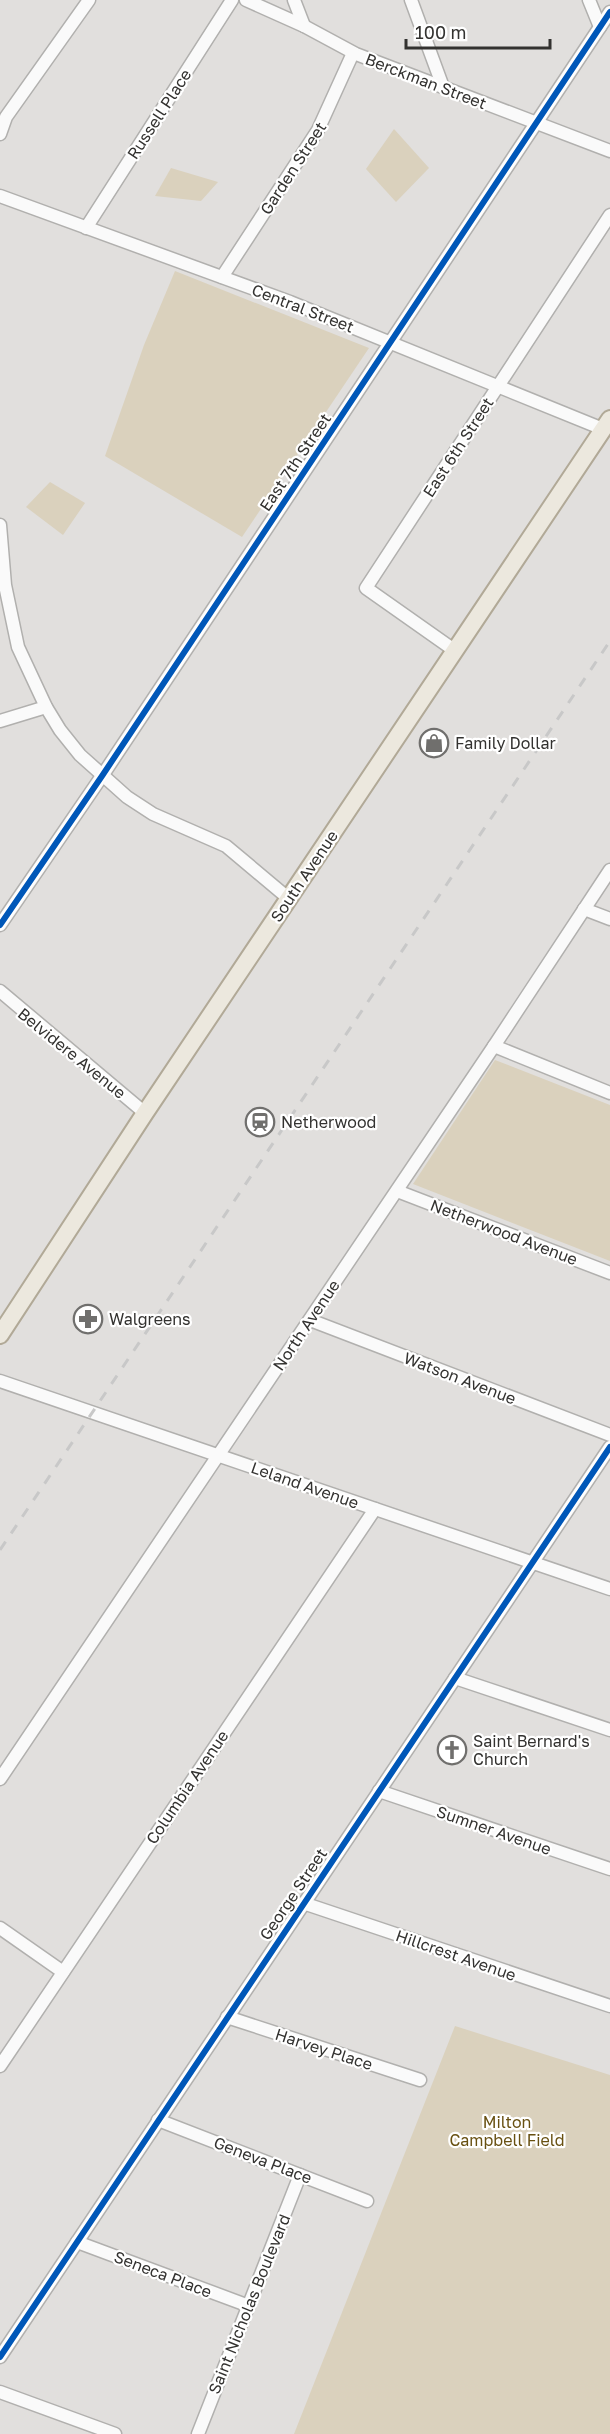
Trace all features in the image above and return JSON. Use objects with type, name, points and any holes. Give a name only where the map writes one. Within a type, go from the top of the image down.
[{"type":"main road","name":"South Avenue","points":[[0,1335],[288,898],[607,424]]},
{"type":"street","points":[[0,134],[6,117],[89,0]]},
{"type":"street","name":"Russell Place","points":[[86,228],[232,0]]},
{"type":"street","name":"Berckman Street","points":[[246,0],[304,26],[353,52],[610,151]]},
{"type":"street","points":[[294,0],[304,26]]},
{"type":"street","points":[[411,0],[443,87]]},
{"type":"street","points":[[589,0],[600,27]]},
{"type":"street","name":"East 7th Street","points":[[0,925],[102,776],[610,12]]},
{"type":"street","name":"Garden Street","points":[[222,277],[318,130],[353,52]]},
{"type":"street","name":"Central Street","points":[[0,196],[222,277],[498,386],[607,424]]},
{"type":"street","name":"East 6th Street","points":[[454,651],[366,588],[610,215]]},
{"type":"street","points":[[0,525],[10,616],[18,646],[45,707],[80,755],[127,797],[153,814],[226,846],[288,898]]},
{"type":"street","points":[[0,721],[45,707]]},
{"type":"street","name":"North Avenue","points":[[0,1779],[216,1455],[397,1191],[610,870]]},
{"type":"street","points":[[584,909],[610,919]]},
{"type":"street","name":"Belvidere Avenue","points":[[0,991],[145,1113]]},
{"type":"street","points":[[494,1046],[610,1093]]},
{"type":"street","name":"Netherwood Avenue","points":[[397,1191],[610,1273]]},
{"type":"street","name":"Watson Avenue","points":[[310,1320],[610,1435]]},
{"type":"street","name":"Leland Avenue","points":[[0,1381],[610,1588]]},
{"type":"street","name":"George Street","points":[[0,2357],[610,1448]]},
{"type":"street","name":"Columbia Avenue","points":[[0,2066],[375,1509]]},
{"type":"street","points":[[455,1678],[610,1730]]},
{"type":"street","name":"Sumner Avenue","points":[[379,1791],[610,1869]]},
{"type":"street","name":"Hillcrest Avenue","points":[[303,1903],[610,2006]]},
{"type":"street","points":[[0,1928],[63,1972]]},
{"type":"street","name":"Harvey Place","points":[[227,2017],[420,2080]]},
{"type":"street","name":"Geneva Place","points":[[158,2120],[367,2201]]},
{"type":"street","name":"Saint Nicholas Boulevard","points":[[198,2434],[300,2175]]},
{"type":"street","name":"Seneca Place","points":[[77,2242],[249,2306]]},
{"type":"street","points":[[0,2392],[115,2434]]},
{"type":"green space","points":[[394,129],[429,168],[396,202],[366,169]]},
{"type":"green space","points":[[171,168],[218,182],[201,201],[155,196]]},
{"type":"green space","points":[[175,271],[369,348],[242,537],[105,456],[144,345]]},
{"type":"green space","points":[[50,482],[85,503],[63,535],[26,507]]},
{"type":"green space","points":[[495,1060],[610,1105],[610,1261],[413,1184]]},
{"type":"green space","name":"Milton Campbell Field","points":[[455,2026],[610,2075],[610,2434],[294,2434]]},
{"type":"railway","points":[[0,1550],[610,641]]},
{"type":"cycle path","points":[[0,925],[102,776],[610,12]]},
{"type":"cycle path","points":[[0,2357],[610,1447]]},
{"type":"place","name":"Family Dollar","points":[[434,743]]},
{"type":"place","name":"Netherwood","points":[[260,1122]]},
{"type":"place","name":"Walgreens","points":[[88,1319]]},
{"type":"place","name":"Saint Bernard's Church","points":[[452,1750]]}]
